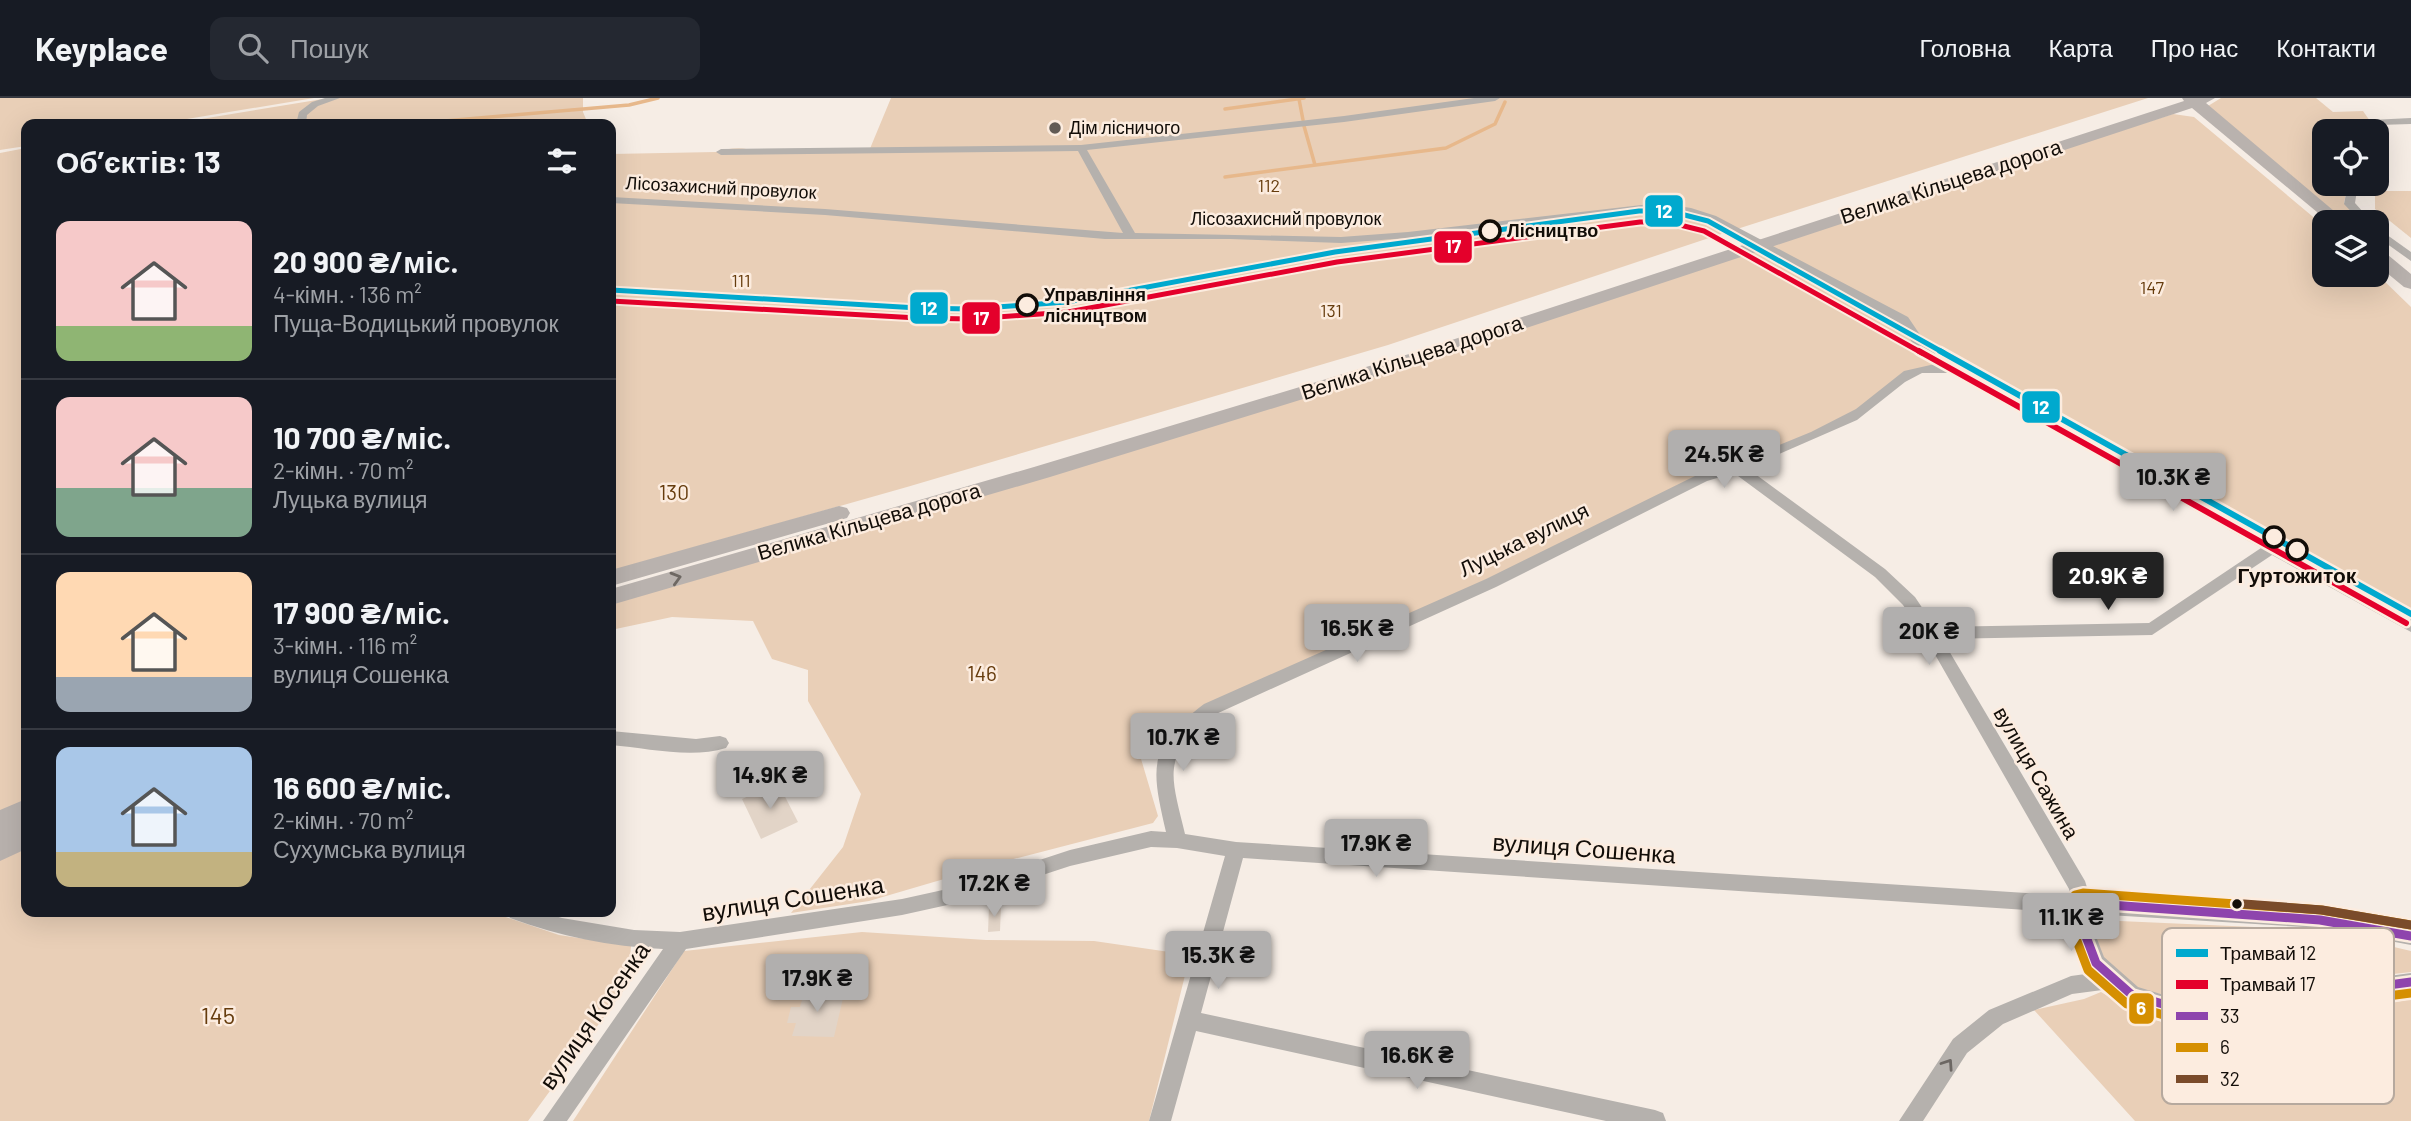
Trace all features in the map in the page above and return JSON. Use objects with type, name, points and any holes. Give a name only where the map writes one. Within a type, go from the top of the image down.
[{"type":"main road","name":"Велика Кільцева дорога","points":[[1769,236],[2169,98]]},
{"type":"main road","name":"Велика Кільцева дорога","points":[[616,596],[1238,412],[1728,249],[2197,99]]},
{"type":"main road","points":[[2197,99],[2225,127],[2325,210]]},
{"type":"main road","points":[[2155,114],[2194,117],[2225,127]]},
{"type":"main road","name":"Велика Кільцева дорога","points":[[616,577],[1227,400],[1728,249]]},
{"type":"main road","points":[[2389,265],[2411,283]]},
{"type":"main road","points":[[0,824],[21,813]]},
{"type":"main road","points":[[0,849],[21,838]]},
{"type":"street","points":[[302,119],[302,114],[315,104],[334,98]]},
{"type":"street","points":[[722,152],[1081,148],[1344,119],[1495,98]]},
{"type":"street","points":[[2389,122],[2411,121]]},
{"type":"street","points":[[1081,148],[1131,236]]},
{"type":"street","name":"Лісозахисний провулок","points":[[616,200],[825,212],[1131,236],[1359,239],[1646,205],[1676,208],[1712,218],[1904,320],[1926,354],[2411,626]]},
{"type":"street","points":[[2389,240],[2411,258]]},
{"type":"street","name":"Луцька вулиця","points":[[1177,840],[1166,798],[1163,765],[1170,745],[1210,709],[1491,583],[1702,478],[1737,468],[1852,417],[1876,402],[1905,376],[1929,368],[1953,370]]},
{"type":"street","name":"вулиця Сажина","points":[[1737,468],[1880,573],[1909,601],[1931,633],[2078,887],[2082,903],[2082,926],[2096,963],[2132,995],[2162,1004]]},
{"type":"street","points":[[1931,633],[2152,629],[2272,548]]},
{"type":"street","points":[[616,738],[696,746],[720,743]]},
{"type":"street","name":"вулиця Сошенка","points":[[531,917],[562,928],[634,939],[680,941],[902,907],[961,894],[1117,845],[1151,839],[1236,849],[1842,891],[2082,903],[2320,920],[2366,928]]},
{"type":"street","points":[[1160,1121],[1236,849]]},
{"type":"street","name":"вулиця Косенка","points":[[554,1121],[680,941]]},
{"type":"street","points":[[1910,1121],[1960,1046],[1996,1017],[2071,985],[2114,979]]},
{"type":"street","points":[[1188,1020],[1655,1121]]},
{"type":"green space","points":[[0,98],[314,98],[187,119],[21,119],[21,147],[0,150]]},
{"type":"green space","points":[[329,98],[583,98],[586,119],[201,119]]},
{"type":"green space","points":[[891,98],[2148,98],[1709,238],[1388,345],[616,570],[616,154],[716,152],[736,148],[756,152],[869,151]]},
{"type":"green space","points":[[2221,98],[2316,98],[2333,112],[2363,111],[2369,119],[2312,119],[2312,193],[2208,106]]},
{"type":"green space","points":[[2173,114],[2194,117],[2312,216],[2312,287],[2389,286],[2411,307],[2411,614],[1964,364],[1953,370],[1917,371],[1852,417],[1702,478],[1210,709],[1135,732],[1158,816],[1153,823],[1002,862],[869,901],[791,913],[843,847],[861,794],[808,701],[808,670],[772,659],[753,621],[672,617],[616,629],[616,596],[1042,472]]},
{"type":"green space","points":[[21,149],[21,802],[0,813],[0,153]]},
{"type":"green space","points":[[2389,191],[2411,191],[2411,238],[2389,220],[2389,210],[2375,209],[2375,196],[2389,196]]},
{"type":"green space","points":[[2315,196],[2345,196],[2344,203],[2351,210],[2332,210]]},
{"type":"green space","name":"145","points":[[21,838],[21,917],[506,917],[559,935],[631,946],[628,984],[528,1121],[0,1121],[0,849]]},
{"type":"green space","points":[[2097,920],[2276,928],[2162,928],[2162,994],[2132,987],[2111,973],[2101,958],[2091,930]]},
{"type":"green space","points":[[862,932],[986,940],[1094,941],[1190,955],[1149,1121],[573,1121],[684,951]]},
{"type":"green space","points":[[2394,947],[2411,951],[2411,972],[2394,974]]},
{"type":"green space","points":[[2101,992],[2141,1016],[2162,1022],[2162,1104],[2394,1104],[2394,1003],[2411,999],[2411,1121],[2135,1121],[2034,1010],[2084,999]]},
{"type":"building","points":[[778,783],[798,822],[761,839],[742,799]]},
{"type":"building","points":[[989,906],[1001,906],[1000,931],[988,932]]},
{"type":"building","points":[[817,989],[833,989],[831,994],[844,994],[834,1037],[792,1036],[796,1023],[787,1023],[791,1007],[800,1007],[804,993],[816,993]]},
{"type":"waterway","points":[[468,119],[629,105],[658,98]]},
{"type":"waterway","points":[[1225,109],[1304,98]]},
{"type":"waterway","points":[[1299,99],[1303,120]]},
{"type":"waterway","points":[[1225,177],[1446,148],[1495,124],[1505,102]]},
{"type":"waterway","points":[[1304,126],[1315,165]]},
{"type":"tram line","name":"12","points":[[616,290],[918,308],[969,309],[1067,302],[1335,252],[1639,211],[1669,211],[1708,221],[2411,614]]},
{"type":"tram line","name":"17","points":[[616,301],[918,318],[970,319],[1068,312],[1337,262],[1640,222],[1668,222],[1704,231],[2406,623]]},
{"type":"transit line","name":"6","points":[[2162,1014],[2127,1004],[2088,970],[2072,928],[2072,902],[2075,895],[2083,893],[2321,910],[2411,925]]},
{"type":"transit line","name":"33","points":[[2162,1004],[2132,995],[2096,963],[2082,926],[2082,903],[2320,920],[2366,928]]},
{"type":"transit line","name":"32","points":[[2244,904],[2322,910],[2411,925]]},
{"type":"transit line","name":"33","points":[[2394,933],[2411,936]]},
{"type":"transit line","name":"33","points":[[2394,984],[2411,982]]},
{"type":"transit line","name":"6","points":[[2394,995],[2411,993]]},
{"type":"place","name":"Дім лісничого","points":[[1055,128]]},
{"type":"place","name":"Лісництво","points":[[1490,231]]},
{"type":"place","name":"Управління лісництвом","points":[[1027,305]]},
{"type":"place","name":"Гуртожиток","points":[[2297,550]]},
{"type":"park label","name":"112","points":[[1269,186]]},
{"type":"park label","name":"111","points":[[741,281]]},
{"type":"park label","name":"147","points":[[2152,288]]},
{"type":"park label","name":"131","points":[[1331,311]]},
{"type":"park label","name":"130","points":[[674,493]]},
{"type":"park label","name":"146","points":[[982,674]]}]
